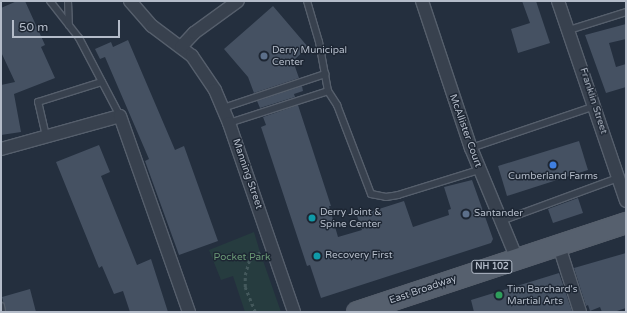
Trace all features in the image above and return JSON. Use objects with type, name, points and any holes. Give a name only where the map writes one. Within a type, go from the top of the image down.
[{"type":"main road","name":"East Broadway","points":[[369,310],[626,223]]},
{"type":"street","name":"Manning Street","points":[[130,1],[152,26],[181,47],[199,63],[223,108],[294,312]]},
{"type":"street","points":[[181,47],[194,33],[238,1]]},
{"type":"street","name":"McAllister Court","points":[[422,1],[479,170],[517,259]]},
{"type":"street","name":"Franklin Street","points":[[558,1],[595,106],[626,201]]},
{"type":"street","points":[[1,149],[120,116],[189,312]]},
{"type":"street","points":[[559,246],[580,312]]},
{"type":"lane","points":[[50,1],[86,49],[120,116]]},
{"type":"lane","points":[[68,1],[69,25]]},
{"type":"lane","points":[[307,1],[328,91],[337,106],[371,194],[386,197],[398,195],[479,170]]},
{"type":"lane","points":[[569,30],[626,12]]},
{"type":"lane","points":[[223,108],[325,74]]},
{"type":"lane","points":[[46,136],[38,102],[102,82]]},
{"type":"lane","points":[[229,123],[328,91]]},
{"type":"lane","points":[[471,148],[595,106]]},
{"type":"lane","points":[[501,221],[618,178]]},
{"type":"lane","points":[[1,306],[2,312]]},
{"type":"path","points":[[255,312],[245,287],[249,261],[260,252],[258,244]]},
{"type":"green space","name":"Pocket Park","points":[[254,232],[281,312],[245,312],[233,276],[221,280],[209,250]]},
{"type":"building","points":[[17,1],[25,1],[45,45],[41,47],[55,78],[14,94],[21,132],[1,135],[1,85],[15,82],[1,52],[1,8]]},
{"type":"building","points":[[522,1],[536,1],[550,43],[518,53],[511,29],[530,23]]},
{"type":"building","name":"Derry Municipal Center","points":[[273,6],[308,47],[293,61],[299,78],[254,93],[248,77],[224,49]]},
{"type":"building","points":[[626,24],[626,39],[609,43],[616,67],[626,64],[626,87],[606,93],[585,35]]},
{"type":"building","points":[[128,40],[175,150],[184,146],[218,241],[179,255],[145,161],[149,159],[105,57],[100,59],[95,49],[111,42],[113,47]]},
{"type":"building","points":[[302,86],[303,91],[294,94],[295,97],[260,108],[257,101]]},
{"type":"building","points":[[298,105],[331,206],[329,206],[338,237],[362,230],[357,216],[404,201],[413,227],[449,215],[448,210],[451,209],[444,187],[472,180],[493,239],[491,243],[321,298],[310,265],[307,266],[261,127],[266,125],[263,117]]},
{"type":"building","name":"Cumberland Farms","points":[[579,141],[588,170],[507,196],[498,166]]},
{"type":"building","points":[[99,145],[110,172],[101,176],[137,265],[151,259],[168,312],[130,312],[123,291],[114,294],[102,266],[99,268],[56,162]]},
{"type":"building","name":"Cumberland Farms","points":[[578,198],[583,213],[553,223],[548,209]]},
{"type":"building","points":[[626,253],[626,308],[614,312],[602,312],[600,307],[590,311],[588,305],[586,306],[574,268]]},
{"type":"building","points":[[559,273],[572,311],[474,312],[471,300]]},
{"type":"building","points":[[30,289],[36,312],[6,312],[2,297]]},
{"type":"place","name":"Derry Municipal Center","points":[[264,56]]},
{"type":"place","name":"Cumberland Farms","points":[[553,165]]},
{"type":"place","name":"Santander","points":[[466,214]]},
{"type":"place","name":"Derry Joint & Spine Center","points":[[312,218]]},
{"type":"place","name":"Recovery First","points":[[317,256]]},
{"type":"place","name":"Tim Barchard's Martial Arts","points":[[499,295]]}]
